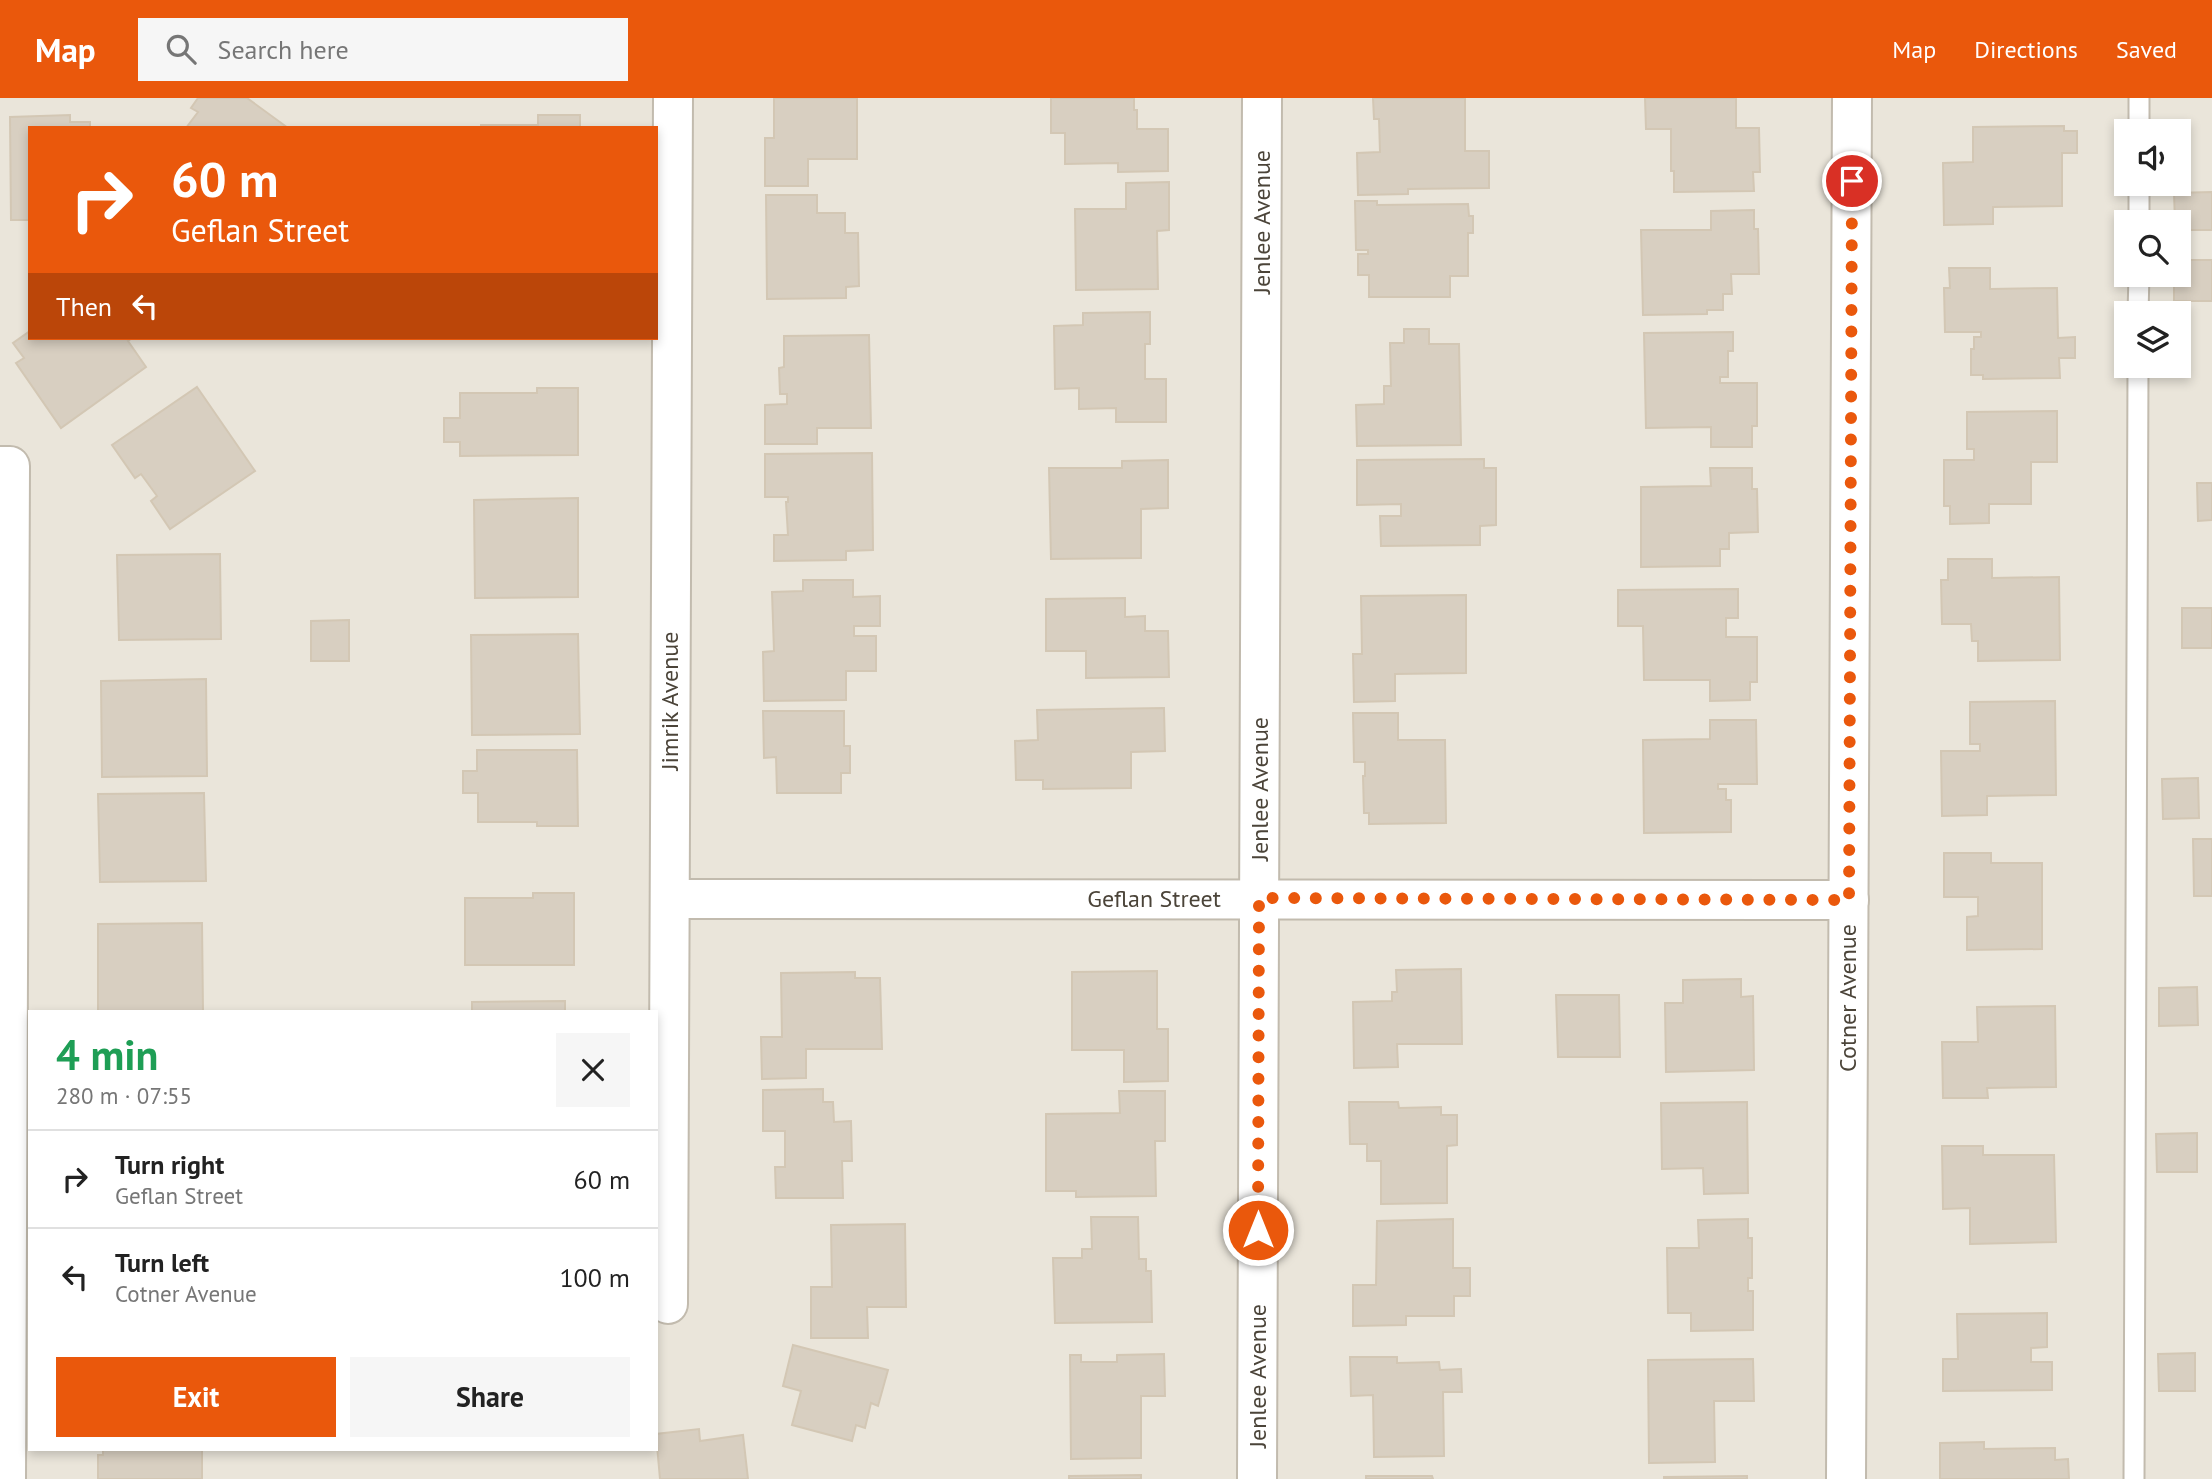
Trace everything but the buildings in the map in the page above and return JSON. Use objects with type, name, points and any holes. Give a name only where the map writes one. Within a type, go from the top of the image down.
[{"type":"street","name":"Jimrik Avenue","points":[[668,1304],[673,98]]},
{"type":"street","name":"Jenlee Avenue","points":[[1257,1479],[1262,98]]},
{"type":"street","name":"Cotner Avenue","points":[[1846,1479],[1852,98]]},
{"type":"street","points":[[5,466],[6,1479]]},
{"type":"street","name":"Geflan Street","points":[[670,899],[1849,900]]},
{"type":"lane","points":[[2139,98],[2139,119]]},
{"type":"lane","points":[[2134,1479],[2138,378]]},
{"type":"shaded area","points":[[0,98],[2212,98],[2212,1479],[0,1479]]},
{"type":"route","points":[[1258,1230],[1259,898],[1849,900],[1852,181]]}]
